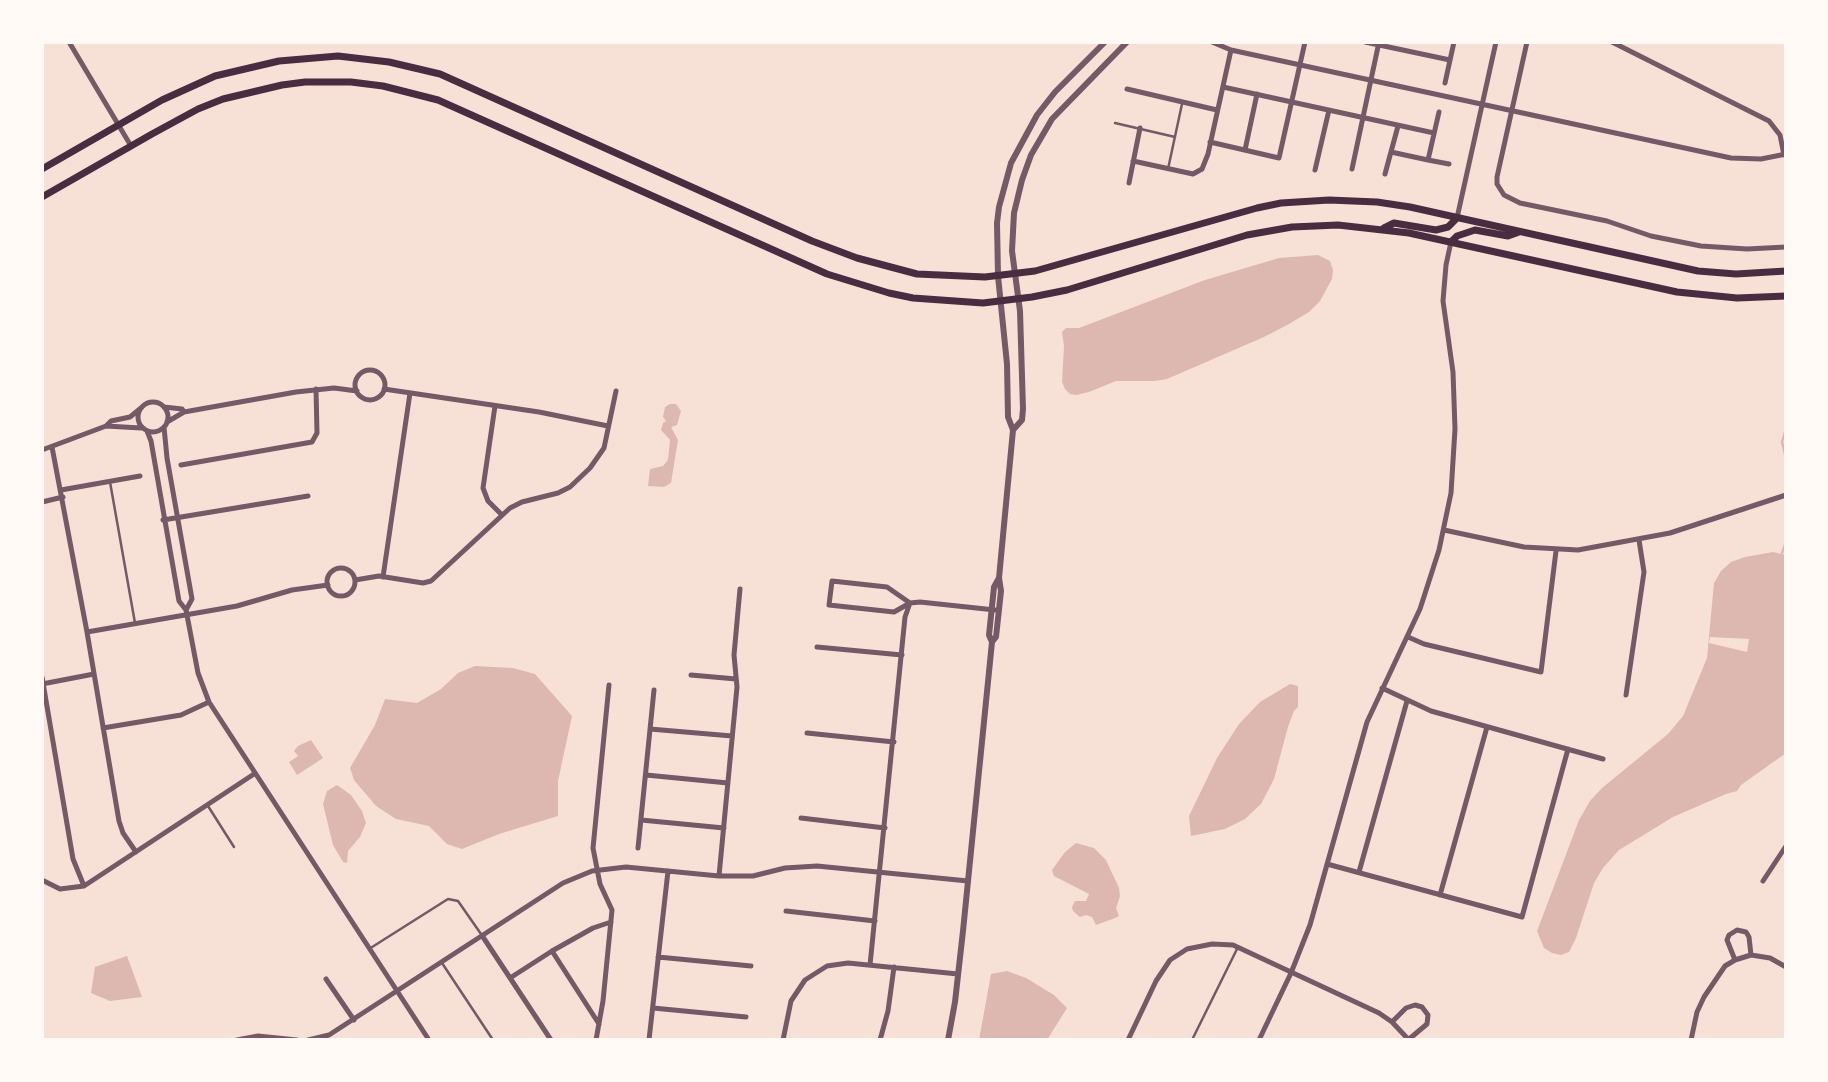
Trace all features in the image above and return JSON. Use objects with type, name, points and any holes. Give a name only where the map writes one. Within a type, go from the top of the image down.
[{"type":"main road","points":[[42,169],[189,86],[239,69],[279,61],[338,56],[388,62],[440,74],[779,227],[857,258],[917,274],[998,276],[1051,268],[1199,223],[1281,203],[1329,200],[1365,201],[1409,207],[1698,271],[1736,274],[1786,271]]},
{"type":"main road","points":[[42,197],[198,109],[223,99],[266,88],[326,82],[383,86],[438,100],[758,244],[859,285],[935,301],[1001,301],[1067,290],[1271,230],[1338,225],[1383,228],[1677,292],[1737,298],[1786,296]]},
{"type":"main road","points":[[1383,228],[1394,223],[1436,230],[1453,224],[1457,218]]},
{"type":"main road","points":[[1451,242],[1457,236],[1475,230],[1508,236],[1519,232]]},
{"type":"street","points":[[69,42],[131,146]]},
{"type":"street","points":[[992,642],[996,637],[1001,591],[999,578],[1013,430],[1008,417],[1007,364],[998,276],[999,207],[1003,187],[1019,145],[1037,115],[1055,92],[1105,42]]},
{"type":"street","points":[[1013,430],[1022,420],[1023,409],[1018,299],[1012,251],[1014,213],[1022,180],[1031,155],[1052,119],[1127,42]]},
{"type":"street","points":[[1212,42],[1231,50],[1731,158],[1761,159],[1785,154],[1780,135],[1769,121],[1612,42]]},
{"type":"street","points":[[1210,142],[1279,158],[1305,42]]},
{"type":"street","points":[[1365,42],[1450,60]]},
{"type":"street","points":[[1445,83],[1454,42]]},
{"type":"street","points":[[1457,218],[1496,42]]},
{"type":"street","points":[[1527,42],[1497,177],[1500,191],[1508,198],[1608,221],[1651,236],[1701,246],[1747,249],[1786,247]]},
{"type":"street","points":[[1352,169],[1379,44]]},
{"type":"street","points":[[1133,161],[1193,174],[1199,172],[1205,164],[1231,50]]},
{"type":"street","points":[[1223,87],[1434,133]]},
{"type":"street","points":[[1127,89],[1217,110]]},
{"type":"street","points":[[1245,150],[1257,94]]},
{"type":"street","points":[[1315,170],[1329,110]]},
{"type":"street","points":[[1428,160],[1439,112]]},
{"type":"street","points":[[1385,174],[1398,126]]},
{"type":"street","points":[[1129,183],[1140,128]]},
{"type":"street","points":[[1391,152],[1449,164]]},
{"type":"street","points":[[1259,1040],[1310,925],[1367,722],[1408,636],[1432,576],[1444,530],[1451,493],[1455,429],[1453,372],[1443,301],[1451,242]]},
{"type":"street","points":[[369,371],[381,375],[385,383],[378,398],[370,400],[357,391],[358,378],[369,371]]},
{"type":"street","points":[[181,465],[312,442],[317,424],[316,389]]},
{"type":"street","points":[[106,426],[156,432],[184,412],[316,389],[357,391]]},
{"type":"street","points":[[384,389],[608,426]]},
{"type":"street","points":[[355,580],[383,577],[419,583],[431,581],[502,515],[522,502],[558,493],[570,487],[601,453],[616,391]]},
{"type":"street","points":[[383,577],[410,393]]},
{"type":"street","points":[[42,450],[106,426],[111,421],[130,416],[152,402],[172,409],[182,409],[184,412]]},
{"type":"street","points":[[163,406],[167,413],[167,458],[192,599],[187,612]]},
{"type":"street","points":[[495,406],[483,488],[488,500],[502,515]]},
{"type":"street","points":[[141,408],[138,421],[151,441],[178,601],[187,612],[198,673],[209,702],[429,1040]]},
{"type":"street","points":[[52,447],[119,821],[123,833],[136,852]]},
{"type":"street","points":[[42,502],[62,494],[140,477]]},
{"type":"street","points":[[1444,530],[1556,551],[1598,548],[1694,526],[1786,495]]},
{"type":"street","points":[[163,520],[308,496]]},
{"type":"street","points":[[1626,695],[1644,572],[1639,540]]},
{"type":"street","points":[[1408,636],[1424,644],[1541,672],[1556,551]]},
{"type":"street","points":[[341,568],[352,573],[355,580],[352,591],[345,596],[334,594],[328,584],[331,573],[341,568]]},
{"type":"street","points":[[948,1040],[968,881],[992,642],[989,635],[994,584],[999,578]]},
{"type":"street","points":[[910,603],[887,587],[832,581],[829,605],[894,612],[910,603],[920,602],[993,610]]},
{"type":"street","points":[[87,632],[328,584]]},
{"type":"street","points":[[719,876],[737,687],[734,655],[740,589]]},
{"type":"street","points":[[870,965],[905,617],[910,603]]},
{"type":"street","points":[[817,647],[902,655]]},
{"type":"street","points":[[84,886],[73,859],[42,682],[94,674]]},
{"type":"street","points":[[691,675],[736,678]]},
{"type":"street","points":[[596,1040],[612,907],[601,887],[593,845],[609,685]]},
{"type":"street","points":[[1382,688],[1430,711],[1603,759]]},
{"type":"street","points":[[638,848],[654,690]]},
{"type":"street","points":[[1359,873],[1407,701]]},
{"type":"street","points":[[103,728],[181,715],[209,702]]},
{"type":"street","points":[[1440,895],[1487,727]]},
{"type":"street","points":[[650,729],[732,736]]},
{"type":"street","points":[[807,733],[894,742]]},
{"type":"street","points":[[1328,864],[1522,917],[1568,749]]},
{"type":"street","points":[[42,880],[60,889],[84,886],[254,774]]},
{"type":"street","points":[[646,775],[728,783]]},
{"type":"street","points":[[801,818],[885,828]]},
{"type":"street","points":[[641,820],[724,828]]},
{"type":"street","points":[[1763,881],[1786,846]]},
{"type":"street","points":[[308,1040],[329,1035],[563,883],[596,870],[625,867],[719,876],[753,876],[805,866],[968,881]]},
{"type":"street","points":[[649,1040],[668,871]]},
{"type":"street","points":[[786,911],[875,921]]},
{"type":"street","points":[[510,978],[593,928],[611,922]]},
{"type":"street","points":[[1735,960],[1727,940],[1729,935],[1737,930],[1746,932],[1751,955]]},
{"type":"street","points":[[483,937],[551,1040]]},
{"type":"street","points":[[1128,1040],[1156,981],[1170,960],[1187,948],[1212,944],[1237,947],[1379,1013],[1392,1022],[1408,1040],[1427,1024],[1428,1015],[1422,1007],[1415,1004],[1406,1008],[1392,1022]]},
{"type":"street","points":[[552,951],[599,1024]]},
{"type":"street","points":[[1691,1040],[1697,1012],[1704,997],[1719,974],[1735,960],[1751,955],[1770,958],[1786,967]]},
{"type":"street","points":[[658,957],[751,966]]},
{"type":"street","points":[[783,1040],[791,1001],[806,980],[827,966],[848,963],[958,974]]},
{"type":"street","points":[[880,1040],[888,1010],[894,967]]},
{"type":"street","points":[[326,979],[354,1020]]},
{"type":"street","points":[[653,1008],[746,1017]]},
{"type":"street","points":[[237,1040],[258,1035],[297,1040]]},
{"type":"lane","points":[[1168,169],[1182,102]]},
{"type":"lane","points":[[1115,123],[1175,137]]},
{"type":"lane","points":[[110,482],[135,623]]},
{"type":"lane","points":[[208,806],[234,847]]},
{"type":"lane","points":[[369,949],[442,902],[453,899],[464,907],[483,937]]},
{"type":"lane","points":[[1192,1040],[1237,947]]},
{"type":"lane","points":[[442,963],[493,1040]]},
{"type":"shaded area","points":[[1318,255],[1330,261],[1332,279],[1320,301],[1309,312],[1289,324],[1167,379],[1116,381],[1076,395],[1065,389],[1062,382],[1062,332],[1066,328],[1079,328],[1205,280],[1279,258]]},
{"type":"shaded area","points":[[676,404],[681,411],[677,425],[671,427],[678,440],[671,483],[664,487],[648,486],[650,469],[663,466],[668,460],[670,440],[661,430],[666,421],[663,417],[665,407]]},
{"type":"shaded area","points":[[1773,552],[1786,555],[1786,753],[1741,785],[1737,791],[1673,817],[1619,850],[1594,883],[1569,952],[1561,955],[1552,953],[1544,948],[1537,931],[1579,820],[1590,801],[1602,788],[1668,734],[1683,716],[1707,658],[1714,583],[1721,571],[1731,562]]},
{"type":"shaded area","points":[[475,666],[513,668],[535,674],[572,716],[558,781],[558,816],[499,834],[462,849],[447,844],[429,826],[396,819],[376,806],[354,780],[350,768],[375,725],[385,699],[417,703],[441,689],[458,673]]},
{"type":"shaded area","points":[[1290,684],[1298,686],[1298,707],[1288,727],[1274,779],[1261,804],[1245,819],[1225,829],[1191,836],[1189,816],[1217,758],[1239,724],[1260,702]]},
{"type":"shaded area","points":[[311,740],[323,758],[297,775],[289,762],[298,756],[294,751],[298,746]]},
{"type":"shaded area","points":[[337,785],[351,795],[362,811],[366,823],[360,837],[348,851],[347,863],[343,862],[333,845],[323,804],[327,791]]},
{"type":"shaded area","points":[[1076,843],[1094,848],[1106,860],[1119,888],[1120,896],[1116,908],[1119,916],[1096,925],[1092,917],[1080,917],[1073,911],[1075,901],[1086,901],[1089,894],[1054,876],[1052,870],[1065,852]]},
{"type":"shaded area","points":[[127,956],[142,997],[110,1001],[91,993],[95,967]]},
{"type":"shaded area","points":[[1007,971],[1026,978],[1054,995],[1067,1008],[1047,1040],[979,1040],[991,974]]},
{"type":"pier","points":[[1710,637],[1749,639],[1747,652],[1709,643]]},
{"type":"waterway","points":[[1786,429],[1782,442],[1786,458]]},
{"type":"waterway","points":[[1782,553],[1786,542]]}]
